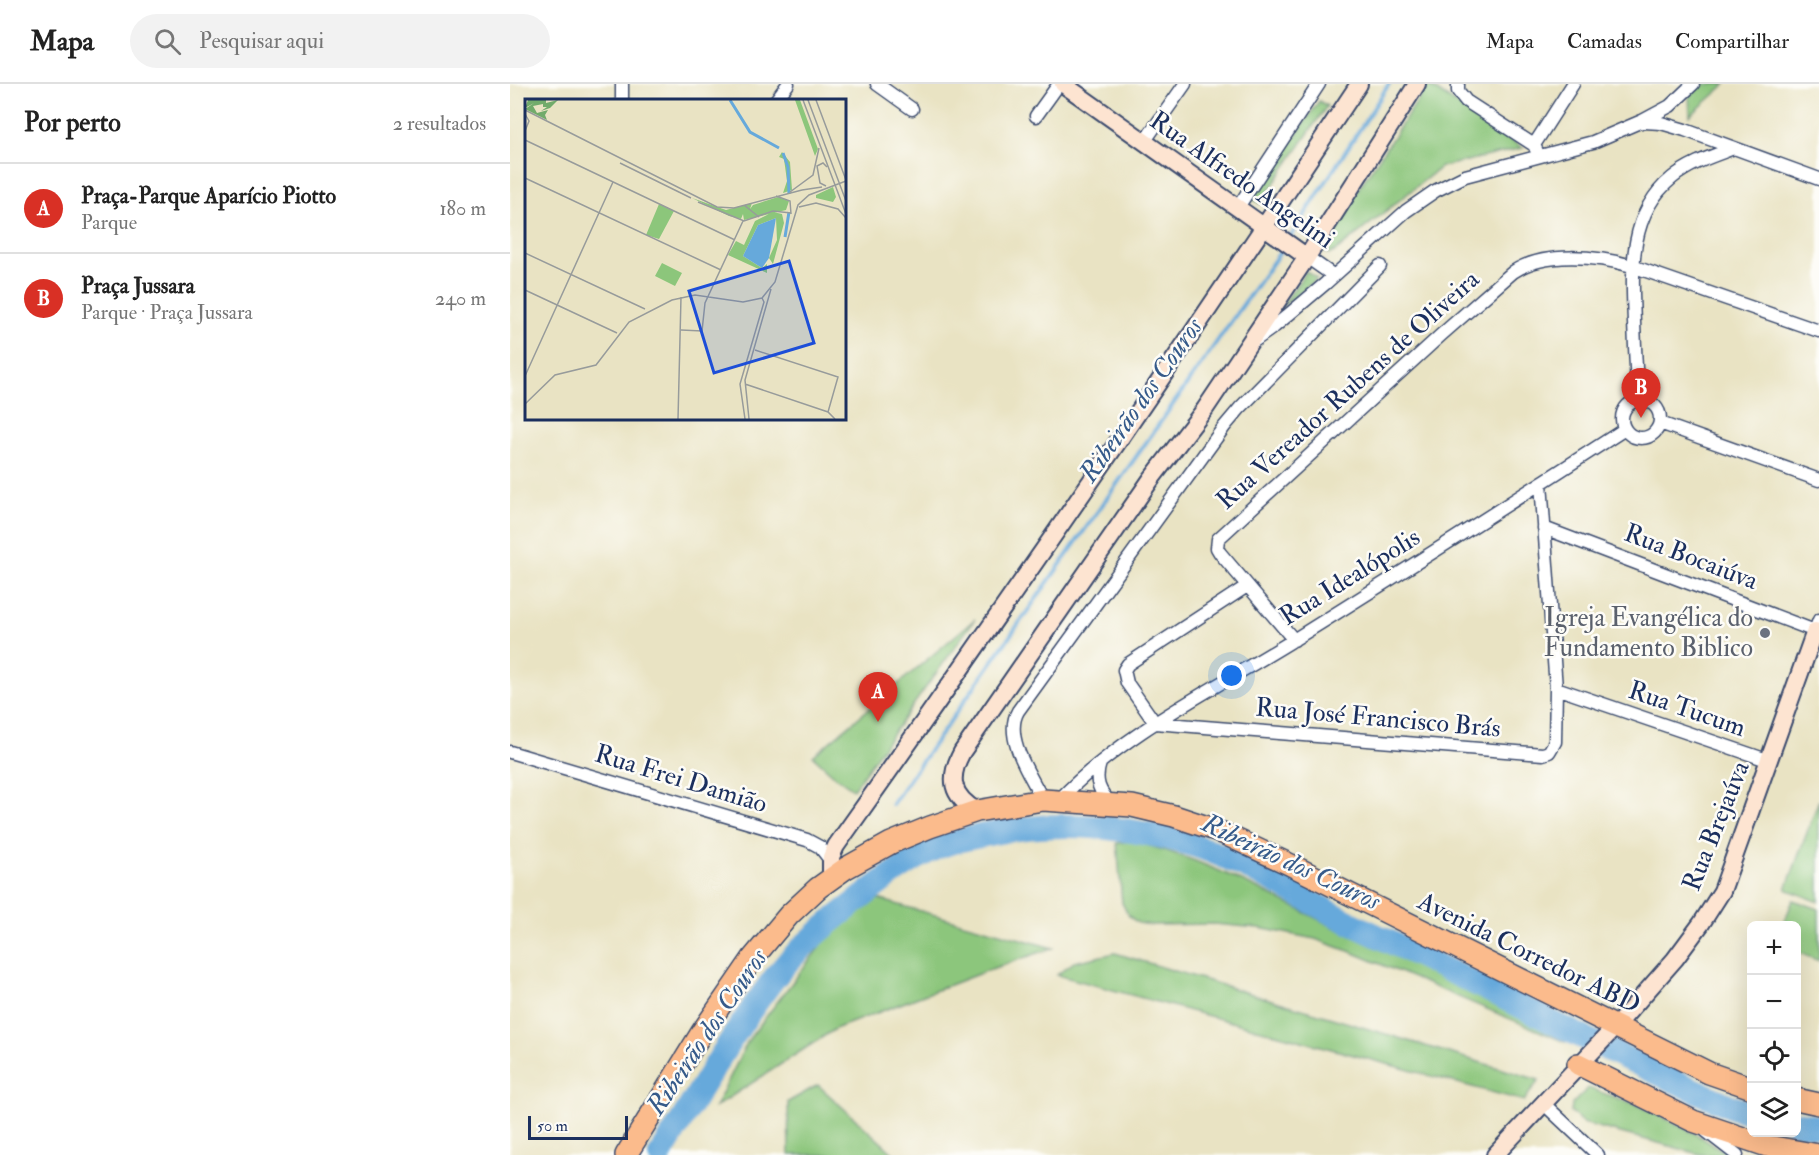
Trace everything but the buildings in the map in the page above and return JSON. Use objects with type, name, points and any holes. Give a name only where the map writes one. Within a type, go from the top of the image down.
[{"type":"highway","name":"Avenida Corredor ABD","points":[[626,1155],[702,1032],[753,958],[831,869],[930,827],[977,811],[1051,800],[1132,806],[1174,816],[1216,830],[1612,1030],[1747,1086]]},
{"type":"highway","points":[[1582,1060],[1693,1122],[1767,1146],[1819,1155]]},
{"type":"highway","points":[[1801,1100],[1819,1104]]},
{"type":"main road","name":"Rua Alfredo Angelini","points":[[1061,84],[1303,254]]},
{"type":"main road","points":[[831,869],[836,846],[1270,230],[1359,84]]},
{"type":"main road","points":[[977,811],[962,801],[954,786],[954,770],[962,752],[1152,478],[1205,409],[1248,345],[1303,254],[1417,84]]},
{"type":"main road","name":"Rua Brejaúva","points":[[1495,1155],[1675,959],[1722,891],[1818,628]]},
{"type":"street","points":[[777,99],[788,84]]},
{"type":"street","points":[[877,84],[912,109]]},
{"type":"street","points":[[1036,116],[1061,84]]},
{"type":"street","points":[[1144,142],[1185,84]]},
{"type":"street","points":[[1238,207],[1319,84]]},
{"type":"street","points":[[1537,150],[1573,84]]},
{"type":"street","points":[[1248,345],[1275,326],[1406,211],[1435,190],[1465,176],[1537,150],[1593,141],[1642,121],[1658,114],[1678,100],[1692,84]]},
{"type":"street","points":[[1458,85],[1458,92],[1466,101],[1537,150]]},
{"type":"street","points":[[1678,100],[1678,118],[1685,130]]},
{"type":"street","points":[[1642,121],[1661,123],[1685,130],[1819,179]]},
{"type":"street","points":[[1638,400],[1632,266],[1644,214],[1667,182],[1690,166],[1734,148]]},
{"type":"street","name":"Rua Alfredo Angelini","points":[[1303,254],[1334,276]]},
{"type":"street","name":"Rua Vereador Rubens de Oliveira","points":[[1294,640],[1220,554],[1217,543],[1221,535],[1441,335],[1525,264],[1540,260],[1582,258],[1611,260],[1819,331]]},
{"type":"street","points":[[1051,800],[1016,745],[1013,727],[1018,711],[1172,496],[1229,421],[1380,266]]},
{"type":"street","points":[[1638,400],[1650,402],[1655,406],[1660,423],[1653,434],[1641,438],[1629,434],[1625,429],[1623,411],[1638,400]]},
{"type":"street","points":[[1660,423],[1819,480]]},
{"type":"street","name":"Rua Idealópolis","points":[[1051,800],[1155,723],[1294,640],[1625,429]]},
{"type":"street","points":[[1541,483],[1556,688]]},
{"type":"street","name":"Rua Bocaiúva","points":[[1544,528],[1818,628]]},
{"type":"street","points":[[1155,723],[1127,683],[1124,670],[1128,664],[1247,586]]},
{"type":"street","name":"Rua José Francisco Brás","points":[[1155,723],[1542,754],[1549,752],[1555,742],[1556,688]]},
{"type":"street","name":"Rua Tucum","points":[[1556,688],[1770,761]]},
{"type":"street","name":"Rua Frei Damião","points":[[510,752],[807,840],[820,846],[831,869]]},
{"type":"street","points":[[1101,764],[1097,777],[1098,785],[1102,794],[1113,805]]},
{"type":"street","points":[[1543,1103],[1598,1155]]},
{"type":"street","points":[[1693,1122],[1737,1155]]},
{"type":"green space","points":[[1701,84],[1726,84],[1690,116],[1689,96]]},
{"type":"green space","points":[[1428,85],[1523,148],[1441,167],[1336,251],[1330,254],[1324,252],[1322,243]]},
{"type":"green space","points":[[1319,101],[1327,106],[1260,204],[1252,199]]},
{"type":"green space","points":[[1306,271],[1317,279],[1281,308]]},
{"type":"green space","points":[[975,619],[853,789],[813,756]]},
{"type":"green space","points":[[1819,800],[1819,902],[1786,889]]},
{"type":"green space","points":[[1130,841],[1187,858],[1241,881],[1375,947],[1568,1035],[1565,1042],[1354,953],[1315,939],[1259,928],[1214,924],[1151,925],[1138,923],[1129,916],[1122,903],[1117,843]]},
{"type":"green space","points":[[878,899],[1053,948],[994,968],[835,1029],[715,1107],[749,1039],[827,937]]},
{"type":"green space","points":[[1793,900],[1819,909],[1819,961],[1801,954],[1801,921],[1785,921]]},
{"type":"green space","points":[[1115,953],[1539,1080],[1524,1101],[1057,975],[1074,962]]},
{"type":"green space","points":[[818,1085],[895,1155],[789,1155],[788,1102]]},
{"type":"green space","points":[[1588,1088],[1638,1105],[1694,1133],[1730,1155],[1703,1155],[1583,1123],[1571,1112],[1572,1104]]},
{"type":"waterway","name":"Ribeirão dos Couros","points":[[1289,239],[1389,84]]},
{"type":"waterway","name":"Ribeirão dos Couros","points":[[892,804],[1285,245]]},
{"type":"waterway","name":"Ribeirão dos Couros","points":[[660,1155],[732,1038],[763,993],[796,953],[832,921],[913,860],[936,848],[1005,831],[1056,826],[1133,831],[1183,842],[1230,859],[1341,918],[1595,1043],[1688,1087],[1747,1112]]},
{"type":"waterway","name":"Ribeirão dos Couros","points":[[1801,1124],[1819,1127]]},
{"type":"place","name":"Praça Jussara","points":[[1641,418]]},
{"type":"place","name":"Igreja Evangélica do Fundamento Biblico","points":[[1765,633]]},
{"type":"place","name":"Praça-Parque Aparício Piotto","points":[[878,722]]}]
